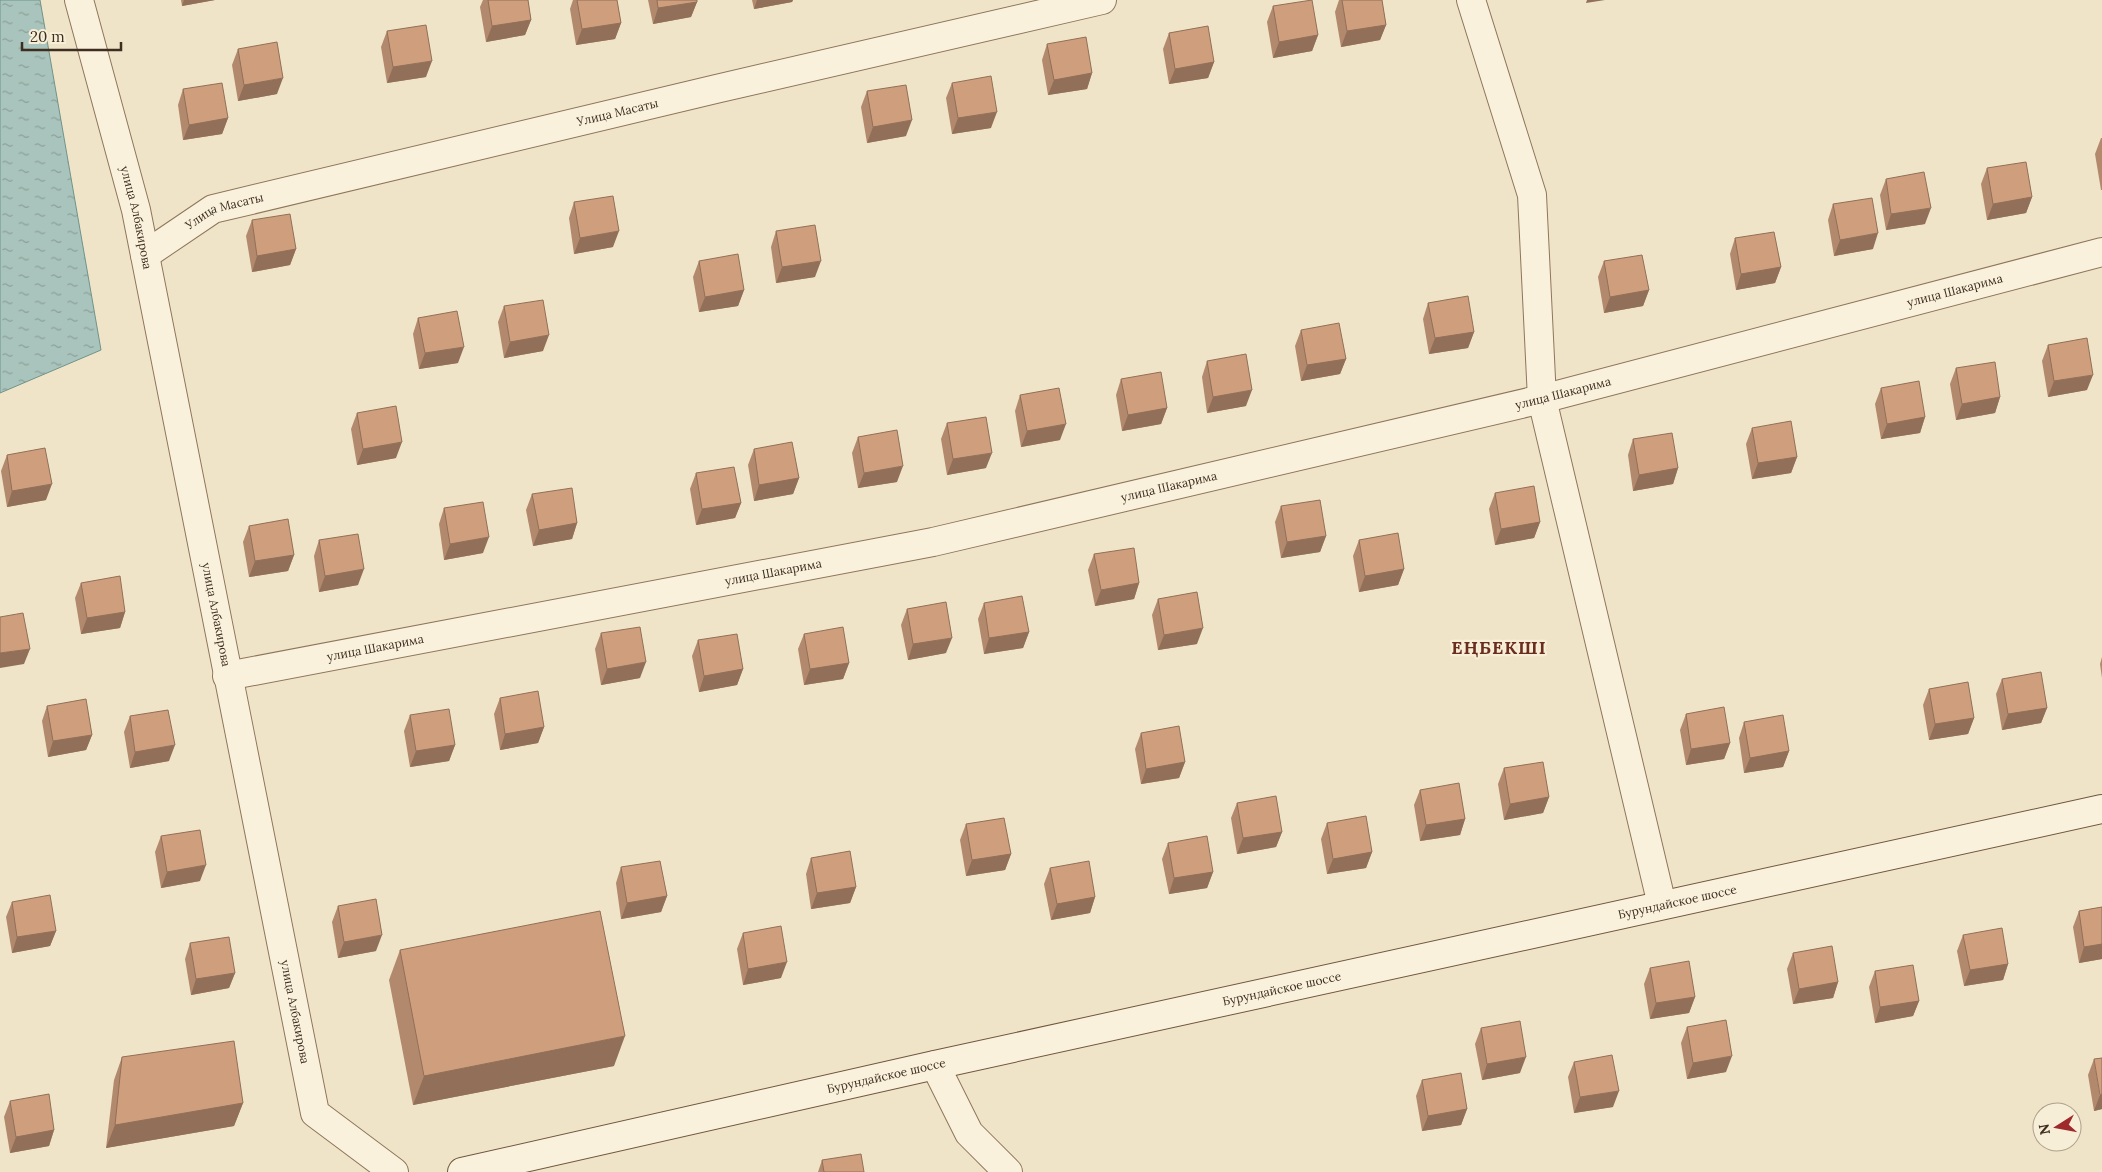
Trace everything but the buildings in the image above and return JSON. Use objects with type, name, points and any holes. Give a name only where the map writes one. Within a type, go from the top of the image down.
[{"type":"street","name":"Улица Масаты","points":[[145,255],[213,209],[716,88],[1102,0]]},
{"type":"street","points":[[1471,0],[1532,195],[1542,399],[1662,905]]},
{"type":"street","name":"улица Албакирова","points":[[82,11],[136,210],[314,1113],[394,1172]]},
{"type":"street","name":"улица Шакарима","points":[[227,676],[934,542],[1542,399],[2102,252]]},
{"type":"street","name":"Бурундайское шоссе","points":[[462,1172],[935,1065],[2102,809]]},
{"type":"street","points":[[935,1065],[970,1133],[1008,1172]]},
{"type":"water","points":[[0,0],[40,0],[101,350],[0,393]]},
{"type":"district","name":"ЕҢБЕКШІ","points":[[1499,648]]}]
